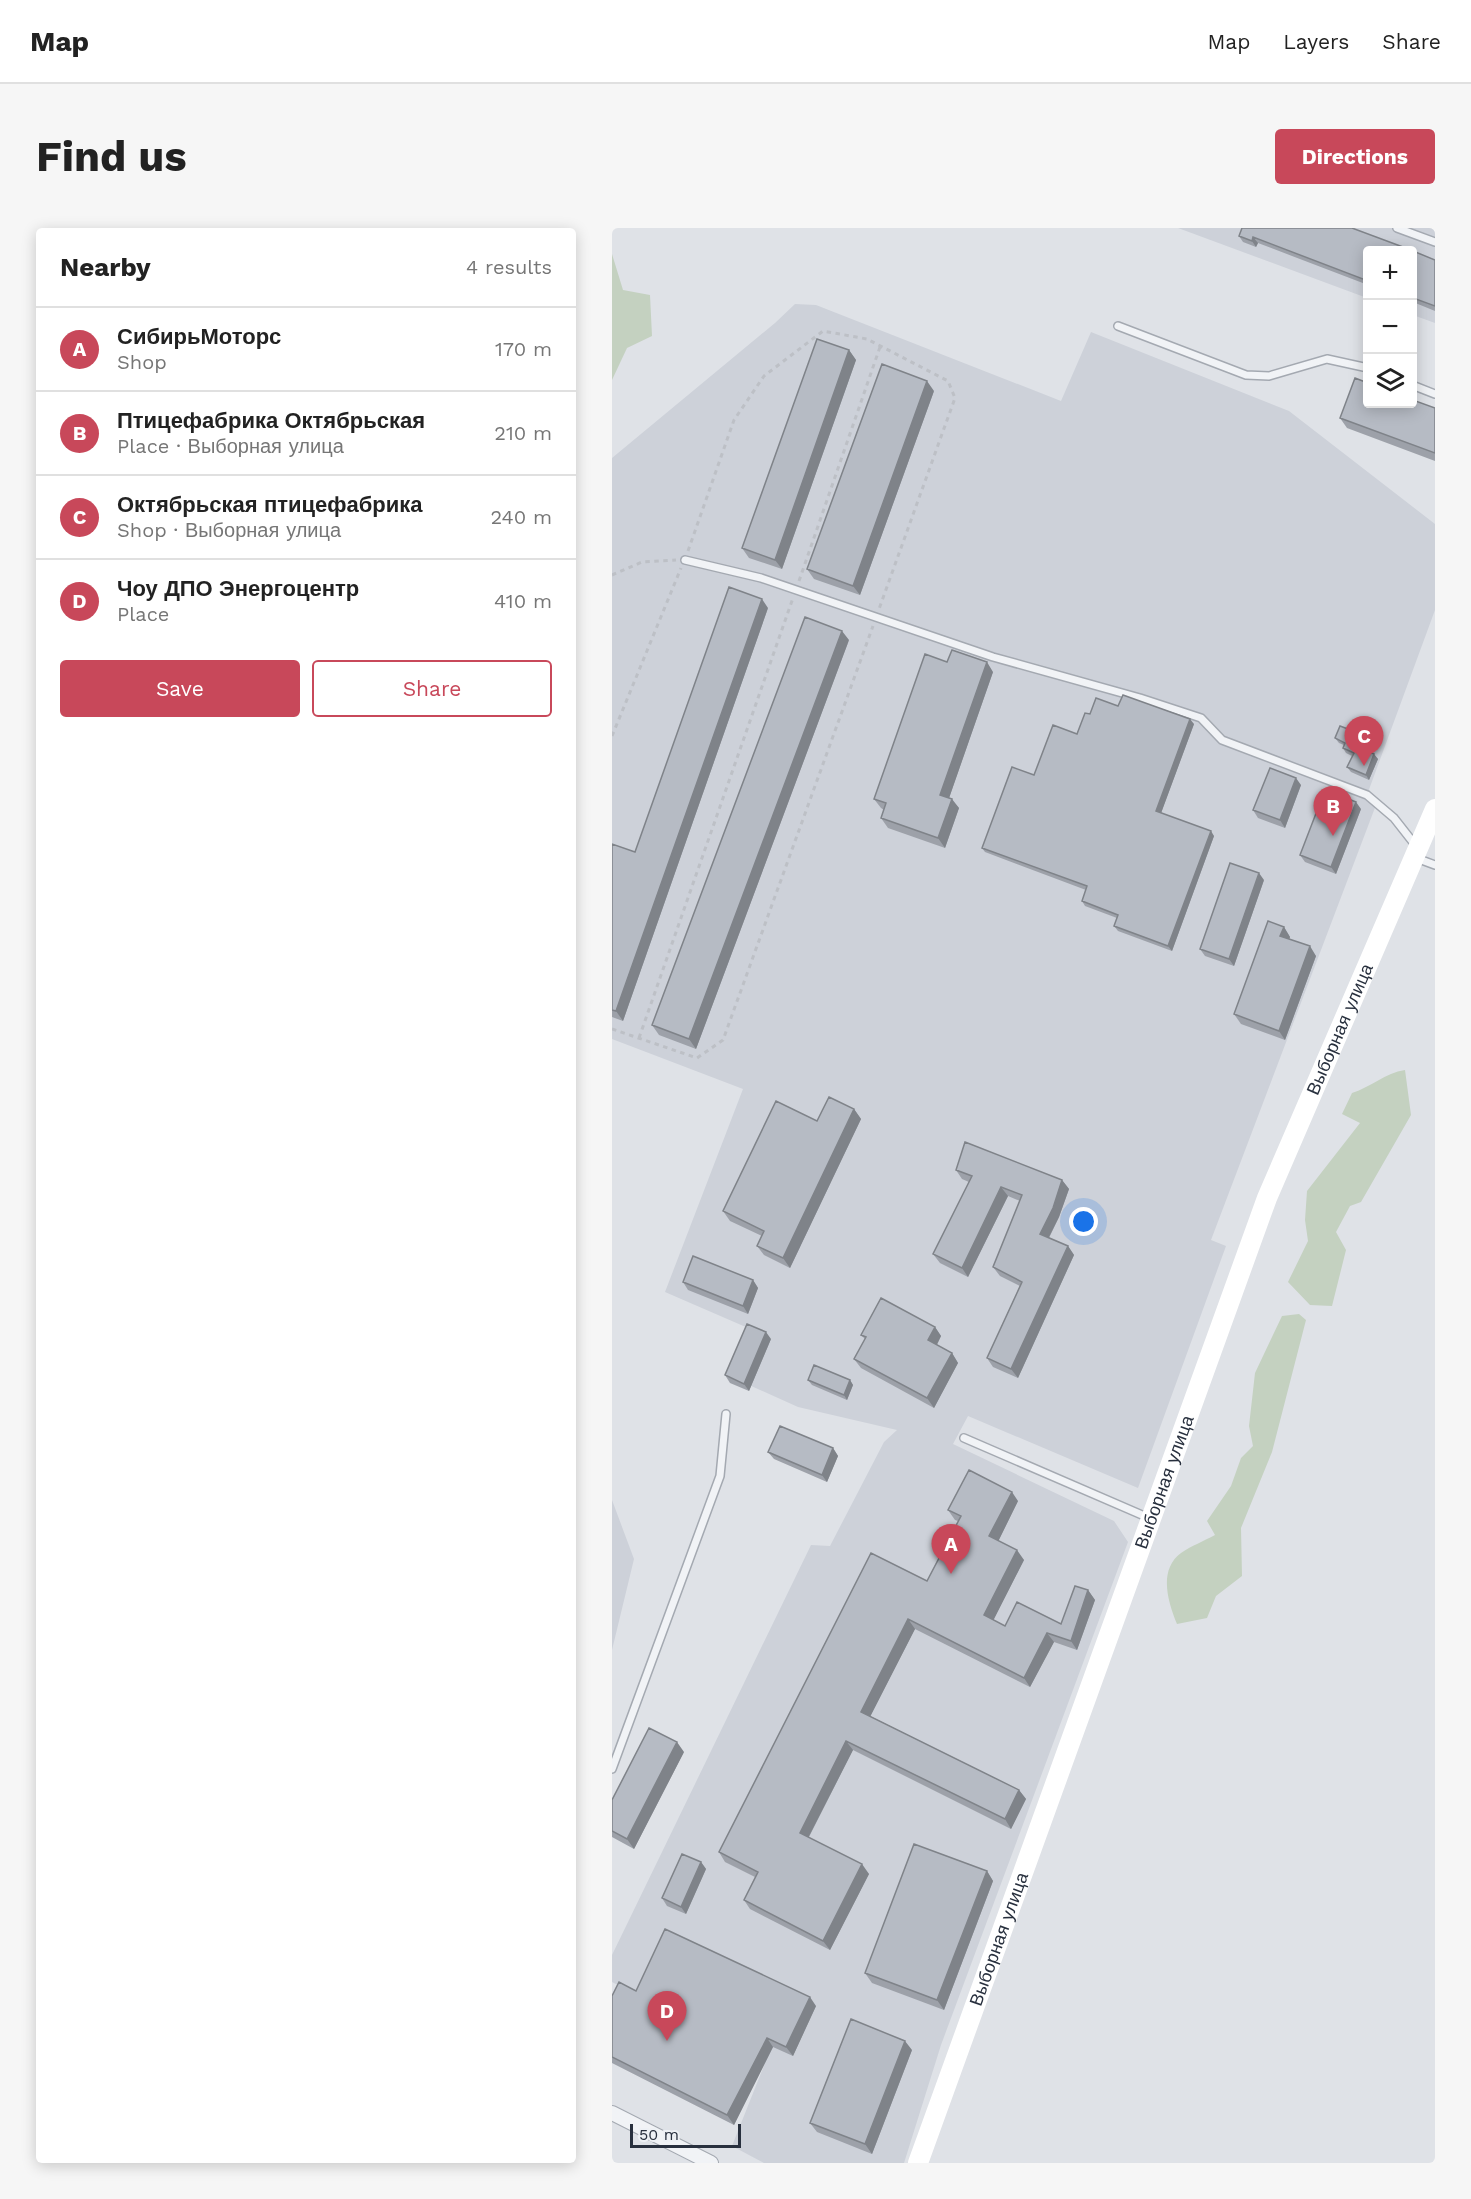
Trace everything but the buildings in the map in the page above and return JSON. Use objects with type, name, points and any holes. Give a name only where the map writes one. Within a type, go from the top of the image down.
[{"type":"main road","name":"Выборная улица","points":[[918,2163],[1267,1198],[1435,809]]},
{"type":"street","points":[[612,2113],[711,2163]]},
{"type":"lane","points":[[1397,228],[1435,242]]},
{"type":"lane","points":[[1118,326],[1246,375],[1269,376],[1327,359],[1363,367]]},
{"type":"lane","points":[[1417,387],[1435,394]]},
{"type":"lane","points":[[685,560],[761,578],[993,657],[1140,698],[1201,718],[1222,740],[1366,795],[1394,818],[1416,852],[1435,865]]},
{"type":"lane","points":[[612,1770],[720,1476],[726,1414]]},
{"type":"lane","points":[[964,1437],[1151,1519]]},
{"type":"path","points":[[612,734],[685,560],[734,420],[764,376],[823,331],[867,339],[948,381],[955,398],[723,1040],[697,1058],[612,1029]]},
{"type":"path","points":[[639,1038],[880,346]]},
{"type":"path","points":[[612,575],[642,562],[685,560]]},
{"type":"shaded area","points":[[1178,228],[1435,228],[1435,323],[1417,316],[1417,246],[1363,246],[1363,297]]},
{"type":"shaded area","points":[[795,304],[816,305],[1061,401],[1091,332],[1289,411],[1435,524],[1435,610],[1367,795],[1376,805],[1211,1240],[1226,1246],[1138,1488],[968,1416],[953,1444],[1114,1521],[1128,1542],[941,2045],[904,2163],[764,2163],[732,2146],[765,2063],[612,1982],[612,1955],[811,1545],[830,1546],[884,1442],[897,1430],[798,1407],[729,1376],[748,1328],[665,1292],[743,1089],[612,1039],[612,458]]},
{"type":"shaded area","points":[[612,1500],[634,1559],[612,1650]]},
{"type":"green space","points":[[612,254],[623,290],[650,295],[652,336],[627,348],[612,380]]},
{"type":"green space","points":[[1405,1070],[1411,1115],[1361,1202],[1350,1206],[1336,1232],[1346,1250],[1332,1306],[1310,1305],[1288,1282],[1308,1241],[1305,1220],[1307,1191],[1360,1123],[1342,1114],[1352,1093],[1391,1074]]},
{"type":"green space","points":[[1299,1314],[1306,1320],[1272,1452],[1241,1528],[1242,1576],[1216,1596],[1207,1618],[1177,1624],[1168,1596],[1169,1568],[1181,1553],[1215,1535],[1207,1521],[1231,1486],[1241,1458],[1253,1446],[1249,1426],[1255,1373],[1282,1316]]},
{"type":"place","name":"Октябрьская птицефабрика","points":[[1364,766]]},
{"type":"place","name":"Птицефабрика Октябрьская","points":[[1333,836]]},
{"type":"place","name":"СибирьМоторс","points":[[951,1574]]},
{"type":"place","name":"Чоу ДПО Энергоцентр","points":[[667,2041]]}]
